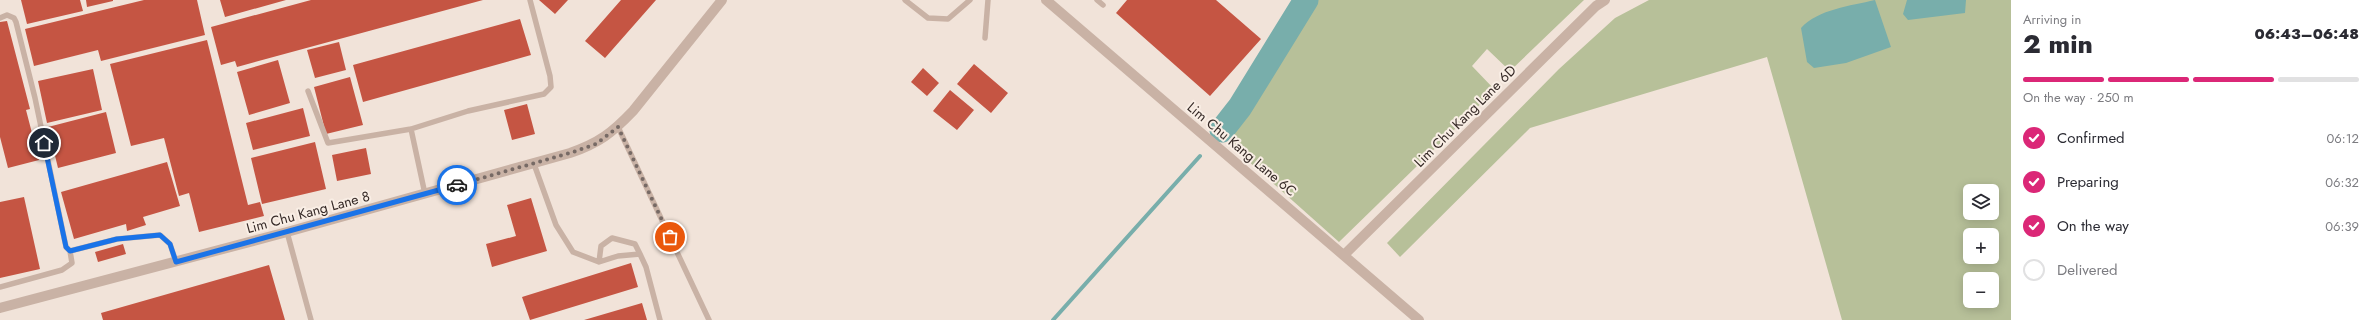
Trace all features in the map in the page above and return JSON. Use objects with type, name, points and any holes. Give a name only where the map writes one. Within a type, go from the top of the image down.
[{"type":"street","name":"Lim Chu Kang Lane 8","points":[[0,308],[426,194],[534,164],[596,144],[618,127],[633,111],[722,0]]},
{"type":"street","name":"Lim Chu Kang Lane 6C","points":[[1046,0],[1345,254],[1420,320]]},
{"type":"street","name":"Lim Chu Kang Lane 6D","points":[[1345,254],[1596,6],[1605,0]]},
{"type":"lane","points":[[308,91],[328,143],[410,129],[468,111],[544,94],[551,87],[550,76],[530,0]]},
{"type":"lane","points":[[905,0],[928,18],[948,19],[970,0]]},
{"type":"lane","points":[[985,38],[988,0]]},
{"type":"lane","points":[[1096,0],[1103,5]]},
{"type":"lane","points":[[0,18],[7,15],[14,18],[16,22],[35,98],[66,247],[70,251],[72,263],[62,270],[0,287]]},
{"type":"lane","points":[[618,127],[709,320]]},
{"type":"lane","points":[[410,129],[426,194]]},
{"type":"lane","points":[[534,164],[556,225],[573,252],[599,262],[618,256],[640,254]]},
{"type":"lane","points":[[287,232],[311,320]]},
{"type":"lane","points":[[70,251],[117,239],[160,235],[170,244],[176,262]]},
{"type":"lane","points":[[599,262],[601,246],[612,238],[635,244],[646,267],[660,320]]},
{"type":"green space","points":[[1318,0],[1584,0],[1510,71],[1487,49],[1472,66],[1495,90],[1339,242],[1228,143]]},
{"type":"green space","points":[[1649,0],[2011,0],[2011,320],[1842,320],[1767,57],[1530,128],[1400,257],[1387,243],[1559,69],[1615,18]]},
{"type":"water","points":[[1875,0],[1891,47],[1846,63],[1814,68],[1807,62],[1801,28],[1817,16],[1826,12],[1845,6]]},
{"type":"water","points":[[1907,0],[1966,0],[1965,13],[1908,20],[1903,14]]},
{"type":"building","points":[[21,0],[80,0],[83,11],[27,24]]},
{"type":"building","points":[[86,0],[113,0],[113,1],[87,7]]},
{"type":"building","points":[[144,0],[197,0],[205,35],[101,61],[98,50],[34,66],[25,29]]},
{"type":"building","points":[[220,0],[286,0],[225,17]]},
{"type":"building","points":[[311,0],[483,0],[237,67],[235,61],[221,65],[211,27]]},
{"type":"building","points":[[539,0],[568,0],[555,14]]},
{"type":"building","points":[[621,0],[656,0],[605,58],[585,41]]},
{"type":"building","points":[[1127,0],[1216,0],[1261,39],[1210,96],[1116,13]]},
{"type":"building","points":[[520,19],[531,55],[363,102],[353,65]]},
{"type":"building","points":[[7,21],[30,109],[26,110],[39,160],[8,168],[0,137],[0,22]]},
{"type":"building","points":[[207,40],[248,205],[260,202],[264,216],[199,232],[189,193],[179,196],[164,138],[131,146],[110,64]]},
{"type":"building","points":[[339,42],[346,70],[315,78],[307,50]]},
{"type":"building","points":[[278,60],[290,103],[249,115],[237,72]]},
{"type":"building","points":[[974,64],[1008,93],[991,113],[957,84]]},
{"type":"building","points":[[923,68],[939,83],[927,96],[911,82]]},
{"type":"building","points":[[93,69],[102,110],[47,123],[38,81]]},
{"type":"building","points":[[350,77],[363,125],[326,134],[314,87]]},
{"type":"building","points":[[950,90],[974,110],[957,130],[933,111]]},
{"type":"building","points":[[527,104],[535,134],[512,140],[504,110]]},
{"type":"building","points":[[303,108],[310,136],[253,150],[246,123]]},
{"type":"building","points":[[106,112],[116,153],[58,168],[48,127]]},
{"type":"building","points":[[315,142],[326,189],[262,204],[251,158]]},
{"type":"building","points":[[366,148],[371,174],[337,181],[332,155]]},
{"type":"building","points":[[167,162],[180,206],[143,217],[146,225],[127,231],[126,224],[74,239],[61,192]]},
{"type":"building","points":[[24,197],[40,269],[0,278],[0,202]]},
{"type":"building","points":[[531,198],[547,251],[492,267],[486,244],[516,236],[507,205]]},
{"type":"building","points":[[123,244],[126,254],[98,262],[95,252]]},
{"type":"building","points":[[631,263],[638,287],[530,320],[522,297]]},
{"type":"building","points":[[269,265],[285,320],[103,320],[101,313]]},
{"type":"building","points":[[642,303],[647,320],[584,320]]},
{"type":"waterway","points":[[1222,130],[1240,107],[1306,0]]},
{"type":"waterway","points":[[1053,320],[1200,156]]},
{"type":"way so far","points":[[457,185],[570,153],[596,144],[618,127],[670,237]]},
{"type":"route","points":[[44,143],[66,247],[70,251],[117,239],[160,235],[170,244],[176,262],[457,185]]}]
